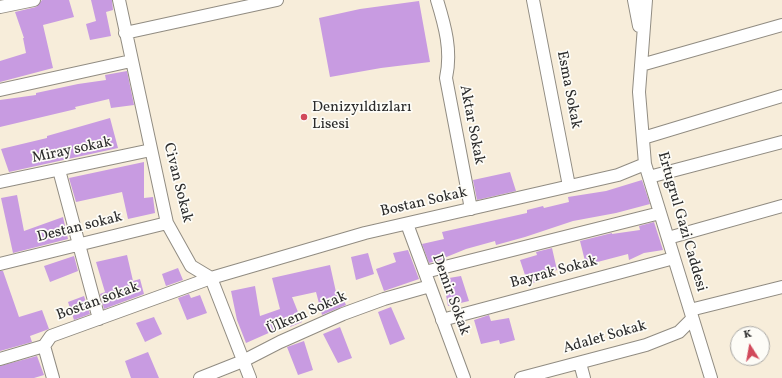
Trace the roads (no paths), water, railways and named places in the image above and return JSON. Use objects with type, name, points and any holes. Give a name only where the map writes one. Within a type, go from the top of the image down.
[{"type":"street","points":[[0,7],[34,0]]},
{"type":"street","name":"Civan Sokak","points":[[119,0],[167,222],[191,266],[211,278]]},
{"type":"street","points":[[126,33],[277,0]]},
{"type":"street","name":"Aktar Sokak","points":[[437,0],[444,23],[448,49],[449,63],[446,78],[471,209]]},
{"type":"street","name":"Esma Sokak","points":[[533,0],[569,186]]},
{"type":"street","points":[[634,0],[642,42]]},
{"type":"street","name":"Ertugrul Gazi Caddesi","points":[[646,0],[639,92],[645,164],[710,378]]},
{"type":"street","points":[[641,64],[782,25]]},
{"type":"street","points":[[0,90],[131,61]]},
{"type":"street","points":[[643,138],[782,96]]},
{"type":"street","points":[[649,177],[782,142]]},
{"type":"street","name":"Miray sokak","points":[[0,182],[151,150]]},
{"type":"street","name":"Bostan Sokak","points":[[211,278],[365,233],[618,175],[645,164]]},
{"type":"street","points":[[59,170],[99,319]]},
{"type":"street","points":[[668,238],[782,206]]},
{"type":"street","points":[[425,272],[660,213]]},
{"type":"street","name":"Destan sokak","points":[[0,264],[167,222]]},
{"type":"street","name":"Demir Sokak","points":[[407,224],[464,378]]},
{"type":"street","name":"Bayrak Sokak","points":[[442,320],[674,258]]},
{"type":"street","points":[[211,278],[250,378]]},
{"type":"street","name":"Bostan sokak","points":[[0,359],[44,346],[51,336],[211,278]]},
{"type":"street","name":"Ülkem Sokak","points":[[200,378],[243,361],[280,342],[343,314],[384,299],[430,286]]},
{"type":"street","name":"Adalet Sokak","points":[[521,378],[646,345],[678,332],[691,314],[782,287]]},
{"type":"street","points":[[44,346],[53,378]]},
{"type":"street","points":[[580,363],[584,378]]},
{"type":"place","name":"Denizyıldızları Lisesi","points":[[304,117]]}]
